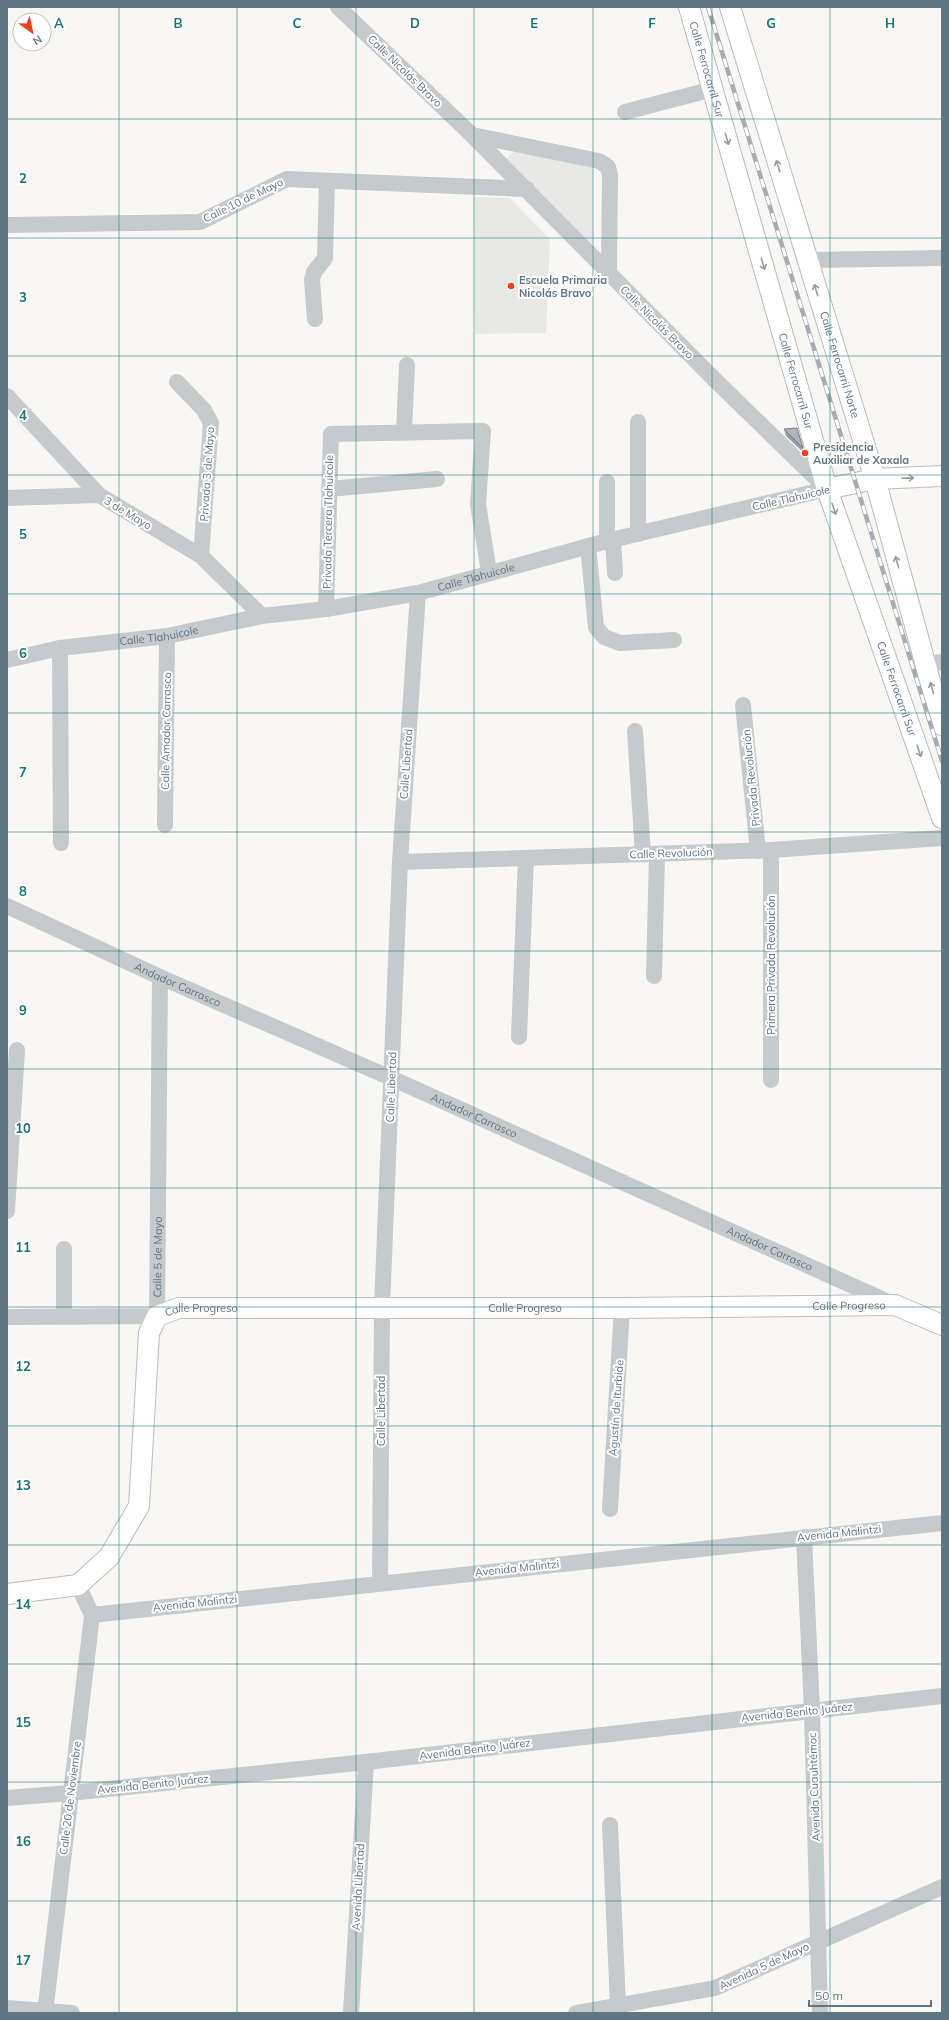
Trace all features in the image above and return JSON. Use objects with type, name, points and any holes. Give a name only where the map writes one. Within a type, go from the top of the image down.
[{"type":"main road","name":"Calle Ferrocarril Sur","points":[[689,7],[827,489],[942,818]]},
{"type":"main road","name":"Calle Ferrocarril Norte","points":[[730,7],[875,479],[934,663],[942,725]]},
{"type":"main road","name":"Calle Tlahuicole","points":[[827,489],[875,479],[942,476]]},
{"type":"main road","name":"Calle Progreso","points":[[157,1316],[179,1308],[622,1308],[895,1305]]},
{"type":"main road","name":"Andador Carrasco","points":[[895,1305],[942,1325]]},
{"type":"main road","name":"Calle 5 de Mayo","points":[[78,1585],[110,1557],[139,1506],[149,1332],[157,1316]]},
{"type":"main road","points":[[7,1594],[78,1585]]},
{"type":"street","name":"Calle Nicolás Bravo","points":[[338,7],[527,189],[609,274],[827,489]]},
{"type":"street","points":[[625,112],[713,89]]},
{"type":"street","points":[[472,135],[599,161],[608,167],[610,175],[609,274]]},
{"type":"street","name":"Calle 10 de Mayo","points":[[7,225],[200,222],[287,179],[527,189]]},
{"type":"street","points":[[315,319],[312,280],[314,272],[325,258],[327,181]]},
{"type":"street","points":[[807,260],[942,258]]},
{"type":"street","points":[[407,365],[404,432],[483,430],[478,504],[489,572]]},
{"type":"street","name":"Privada 3 de Mayo","points":[[177,382],[210,417],[211,423],[201,556]]},
{"type":"street","name":"3 de Mayo","points":[[7,396],[99,495],[201,556],[262,616]]},
{"type":"street","points":[[638,422],[638,534]]},
{"type":"street","name":"Privada Tercera Tlahuicole","points":[[326,609],[331,434],[404,432]]},
{"type":"street","points":[[329,489],[437,479]]},
{"type":"street","points":[[607,482],[610,540],[615,573]]},
{"type":"street","name":"Calle Tlahuicole","points":[[7,660],[60,648],[167,636],[262,616],[326,609],[418,593],[489,572],[610,540],[827,489]]},
{"type":"street","points":[[7,498],[99,495]]},
{"type":"street","points":[[588,546],[596,627],[604,637],[620,643],[674,640]]},
{"type":"street","name":"Calle Libertad","points":[[380,1582],[382,1307],[400,862],[418,593]]},
{"type":"street","name":"Calle Amador Carrasco","points":[[165,825],[167,636]]},
{"type":"street","points":[[60,648],[61,843]]},
{"type":"street","name":"Privada Revolución","points":[[743,705],[764,850]]},
{"type":"street","points":[[635,731],[650,854],[654,976]]},
{"type":"street","name":"Calle Revolución","points":[[400,862],[764,850],[942,838]]},
{"type":"street","name":"Primera Privada Revolución","points":[[764,850],[771,1080]]},
{"type":"street","points":[[519,1037],[526,858]]},
{"type":"street","name":"Andador Carrasco","points":[[7,906],[160,977],[391,1078],[895,1305]]},
{"type":"street","name":"Calle 5 de Mayo","points":[[157,1316],[160,977]]},
{"type":"street","points":[[7,1211],[17,1050]]},
{"type":"street","points":[[64,1249],[64,1316]]},
{"type":"street","name":"Agustín de Iturbide","points":[[610,1509],[622,1308]]},
{"type":"street","points":[[7,1317],[157,1316]]},
{"type":"street","name":"Avenida Malintzi","points":[[92,1615],[380,1582],[942,1523]]},
{"type":"street","name":"Avenida Cuauhtémoc","points":[[804,1537],[812,1711],[820,2013]]},
{"type":"street","points":[[78,1585],[92,1615]]},
{"type":"street","name":"Calle 20 de Noviembre","points":[[45,2012],[92,1615]]},
{"type":"street","name":"Avenida Benito Juárez","points":[[7,1798],[70,1793],[366,1762],[942,1696]]},
{"type":"street","name":"Avenida Libertad","points":[[351,2013],[366,1762]]},
{"type":"street","points":[[610,1826],[618,2005]]},
{"type":"street","name":"Avenida 5 de Mayo","points":[[576,2013],[715,1988],[942,1887]]},
{"type":"street","points":[[7,2008],[72,2013]]},
{"type":"shaded area","points":[[518,147],[593,164],[593,244],[502,164]]},
{"type":"shaded area","name":"Escuela Primaria Nicolás Bravo","points":[[473,197],[510,198],[550,239],[546,333],[475,334]]},
{"type":"building","points":[[797,428],[803,448],[784,429]]},
{"type":"railway","points":[[708,7],[942,761]]},
{"type":"place","name":"Escuela Primaria Nicolás Bravo","points":[[511,286]]},
{"type":"place","name":"Presidencia Auxiliar de Xaxala","points":[[805,453]]}]
